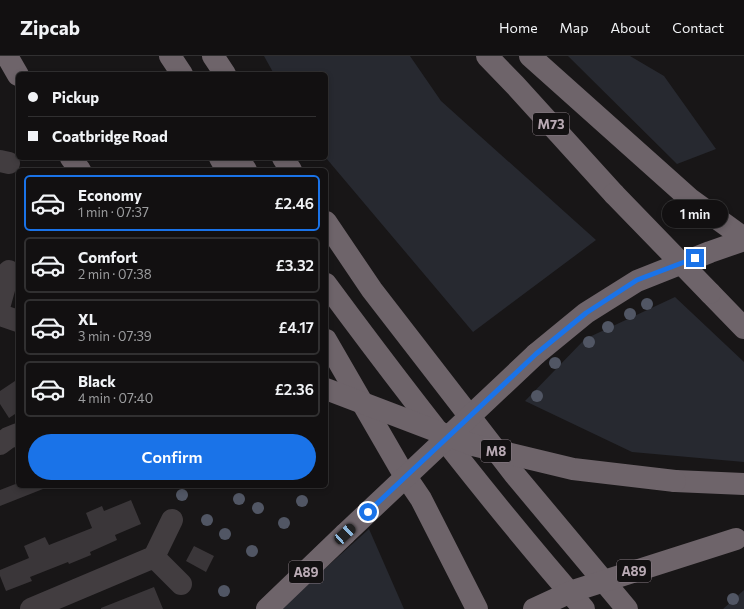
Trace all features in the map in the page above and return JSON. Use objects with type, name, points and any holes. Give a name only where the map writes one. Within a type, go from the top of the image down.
[{"type":"highway","points":[[7,56],[16,72]]},
{"type":"highway","points":[[161,56],[171,72]]},
{"type":"highway","points":[[170,56],[181,72]]},
{"type":"highway","points":[[213,56],[224,72]]},
{"type":"highway","name":"M73","points":[[487,56],[614,194],[744,328]]},
{"type":"highway","points":[[530,56],[690,199],[744,239]]},
{"type":"highway","name":"M8","points":[[328,225],[372,290],[515,475],[627,609]]},
{"type":"highway","name":"A89","points":[[267,609],[536,354],[586,313],[637,280],[744,239]]},
{"type":"highway","name":"M8","points":[[328,287],[378,355],[468,471],[542,562],[584,609]]},
{"type":"highway","points":[[328,343],[400,468],[421,499],[477,609]]},
{"type":"highway","name":"M8","points":[[328,390],[473,445],[574,469],[675,481],[744,484]]},
{"type":"highway","name":"A89","points":[[534,609],[573,591],[740,538]]},
{"type":"street","points":[[0,304],[9,271]]},
{"type":"street","points":[[0,315],[16,320]]},
{"type":"street","points":[[0,444],[8,438],[16,435]]},
{"type":"street","points":[[32,609],[154,557],[172,520]]},
{"type":"street","points":[[154,557],[181,584]]},
{"type":"shaded area","points":[[264,56],[410,56],[441,101],[596,240],[473,332],[328,160],[328,72],[273,72]]},
{"type":"shaded area","points":[[568,56],[630,56],[664,76],[716,149],[677,164]]},
{"type":"shaded area","points":[[675,297],[744,362],[744,462],[632,452],[525,401],[585,339]]},
{"type":"shaded area","points":[[369,529],[404,609],[280,609]]},
{"type":"shaded area","points":[[744,590],[744,609],[723,609]]},
{"type":"building","points":[[16,380],[16,413],[9,418],[0,404],[0,391]]},
{"type":"building","points":[[16,484],[16,488],[45,488],[0,506],[0,490]]},
{"type":"building","points":[[131,500],[141,524],[115,535],[117,540],[90,552],[91,555],[69,564],[68,562],[30,577],[32,581],[6,591],[0,576],[0,570],[29,558],[24,546],[45,537],[49,545],[92,528],[86,513],[102,506],[104,511]]},
{"type":"building","points":[[194,546],[214,556],[206,572],[186,561]]},
{"type":"building","points":[[154,587],[163,609],[101,609],[101,608]]},
{"type":"route","points":[[368,512],[536,354],[586,313],[637,280],[695,258]]}]
